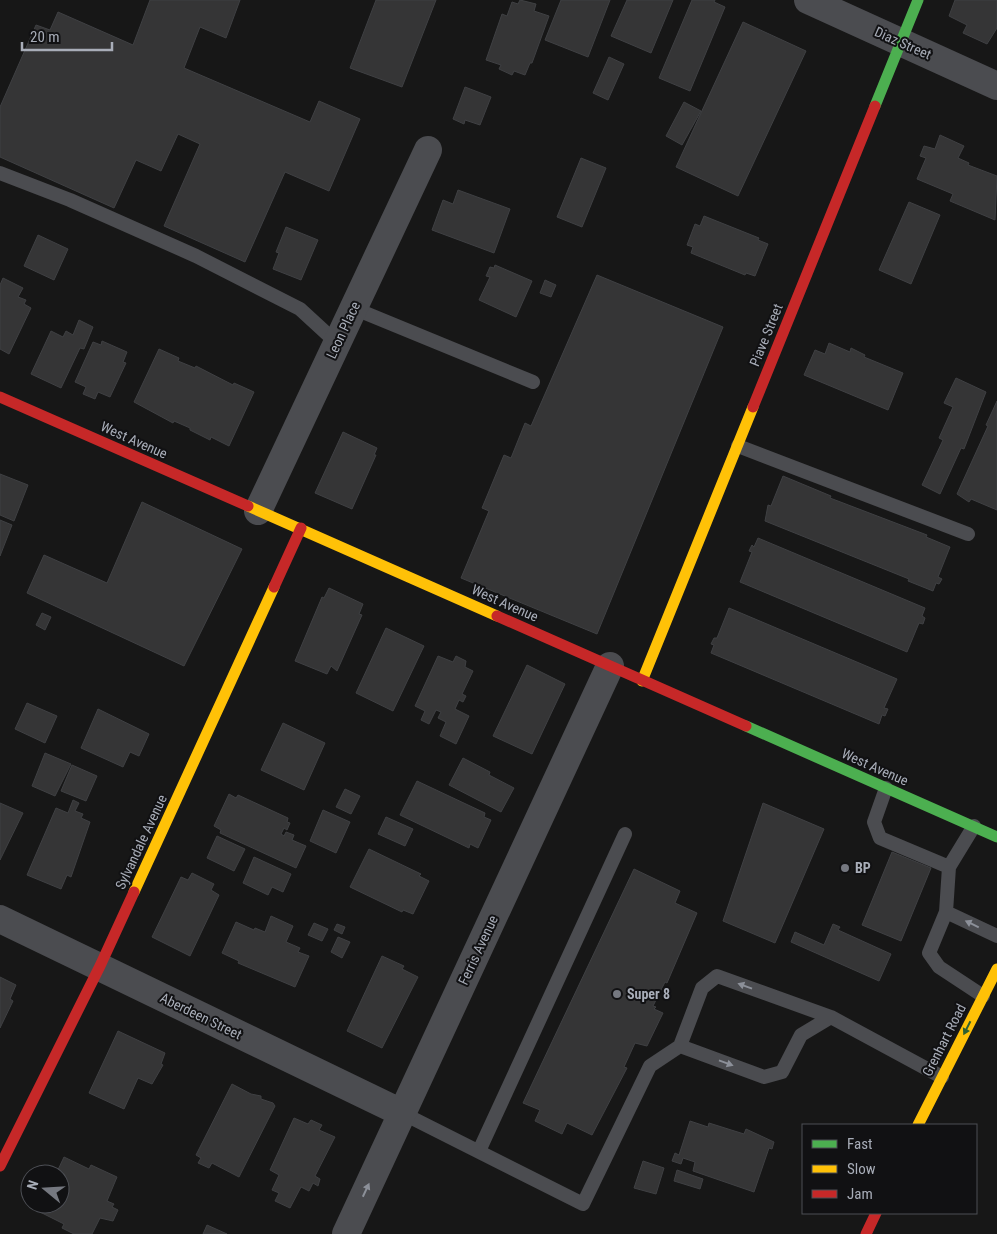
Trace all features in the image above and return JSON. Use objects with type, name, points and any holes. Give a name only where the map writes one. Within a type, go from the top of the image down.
[{"type":"street","name":"Diaz Street","points":[[808,0],[997,86]]},
{"type":"street","name":"Piave Street","points":[[642,681],[918,0]]},
{"type":"street","name":"Leon Place","points":[[258,511],[428,150]]},
{"type":"street","name":"West Avenue","points":[[0,397],[997,836]]},
{"type":"street","name":"Sylvandale Avenue","points":[[0,1166],[100,966],[301,528]]},
{"type":"street","name":"Ferris Avenue","points":[[346,1234],[610,666]]},
{"type":"street","name":"Aberdeen Street","points":[[0,919],[402,1113]]},
{"type":"street","name":"Grenhart Road","points":[[918,1124],[997,969]]},
{"type":"street","points":[[866,1234],[876,1214]]},
{"type":"lane","points":[[0,173],[70,200],[204,260],[300,308],[337,343]]},
{"type":"lane","points":[[353,308],[533,382]]},
{"type":"lane","points":[[738,446],[968,534]]},
{"type":"lane","points":[[886,788],[874,822],[880,838],[949,867]]},
{"type":"lane","points":[[974,826],[949,867],[946,912],[929,953],[939,967],[983,996]]},
{"type":"lane","points":[[478,1151],[625,834]]},
{"type":"lane","points":[[946,912],[997,936]]},
{"type":"lane","points":[[402,1113],[583,1204],[650,1066],[680,1046],[702,988],[717,976],[831,1018],[942,1077]]},
{"type":"lane","points":[[680,1046],[764,1077],[782,1072],[801,1035],[831,1018]]},
{"type":"building","points":[[150,0],[240,0],[226,38],[200,27],[184,68],[310,122],[319,101],[360,119],[329,191],[285,172],[245,262],[164,226],[200,144],[178,134],[161,171],[136,160],[114,208],[0,157],[0,107],[36,25],[50,30],[58,12],[133,45]]},
{"type":"building","points":[[376,0],[436,0],[402,87],[350,68]]},
{"type":"building","points":[[520,0],[536,4],[534,11],[549,16],[532,63],[530,63],[525,75],[514,71],[512,75],[499,69],[501,65],[486,60],[502,14],[507,16],[512,2],[518,4]]},
{"type":"building","points":[[561,0],[610,0],[588,57],[545,40]]},
{"type":"building","points":[[627,0],[673,0],[651,53],[611,36]]},
{"type":"building","points":[[692,0],[715,0],[714,2],[725,7],[690,91],[659,78]]},
{"type":"building","points":[[955,0],[997,0],[997,28],[987,44],[963,33],[967,25],[949,16]]},
{"type":"building","points":[[743,22],[806,51],[738,196],[676,167]]},
{"type":"building","points":[[609,57],[624,64],[608,100],[593,93]]},
{"type":"building","points":[[465,87],[491,97],[480,125],[465,120],[464,124],[453,119]]},
{"type":"building","points":[[684,102],[701,111],[682,145],[666,136]]},
{"type":"building","points":[[940,135],[964,146],[958,158],[969,163],[968,165],[997,176],[995,220],[950,201],[953,194],[917,179],[926,158],[920,156],[924,146],[935,149]]},
{"type":"building","points":[[581,158],[606,168],[582,227],[557,217]]},
{"type":"building","points":[[458,190],[510,209],[494,253],[432,230],[443,200],[453,204]]},
{"type":"building","points":[[909,202],[940,215],[911,284],[879,270]]},
{"type":"building","points":[[704,216],[759,238],[758,240],[768,244],[755,276],[746,273],[745,275],[691,253],[693,247],[687,245],[695,224],[700,226]]},
{"type":"building","points":[[286,227],[318,240],[301,280],[273,269],[279,253],[276,252]]},
{"type":"building","points":[[38,235],[68,249],[54,280],[24,266]]},
{"type":"building","points":[[495,265],[532,281],[516,317],[479,300],[490,277],[486,276],[490,267],[494,268]]},
{"type":"building","points":[[597,275],[723,327],[597,634],[461,578],[489,511],[482,508],[504,455],[511,458],[525,423],[531,426]]},
{"type":"building","points":[[3,278],[23,288],[18,297],[26,300],[24,304],[31,308],[9,354],[0,349],[0,285]]},
{"type":"building","points":[[545,280],[556,285],[551,297],[540,293]]},
{"type":"building","points":[[79,320],[93,327],[84,349],[80,348],[61,388],[31,374],[51,331],[63,337],[66,331],[73,335]]},
{"type":"building","points":[[102,341],[127,352],[123,362],[126,363],[110,397],[98,392],[95,399],[83,394],[86,387],[75,382],[93,342],[101,345]]},
{"type":"building","points":[[829,343],[850,352],[851,348],[865,355],[864,357],[903,373],[888,410],[804,375],[815,350],[825,354]]},
{"type":"building","points":[[159,349],[179,358],[178,361],[195,368],[196,366],[233,385],[234,383],[254,392],[229,446],[211,437],[210,440],[174,421],[173,423],[134,402]]},
{"type":"building","points":[[956,378],[986,392],[964,449],[961,448],[940,494],[922,485],[943,440],[939,438],[953,407],[944,403]]},
{"type":"building","points":[[997,401],[997,510],[971,499],[969,502],[957,494],[988,426],[986,425]]},
{"type":"building","points":[[343,432],[377,448],[374,455],[376,455],[352,509],[315,493]]},
{"type":"building","points":[[0,474],[28,485],[14,521],[0,515]]},
{"type":"building","points":[[783,476],[831,496],[830,498],[927,535],[926,537],[950,547],[938,577],[942,579],[939,584],[936,583],[933,591],[908,581],[909,579],[765,521],[768,505],[771,506]]},
{"type":"building","points":[[142,502],[242,549],[184,666],[27,593],[44,555],[107,583]]},
{"type":"building","points":[[0,520],[12,525],[0,556]]},
{"type":"building","points":[[758,538],[925,608],[922,616],[925,618],[923,624],[919,623],[907,652],[740,582],[752,552],[749,551],[752,545],[754,547]]},
{"type":"building","points":[[329,588],[363,604],[359,614],[362,615],[337,671],[331,666],[327,674],[295,661],[322,597],[324,598]]},
{"type":"building","points":[[729,608],[897,679],[884,708],[888,709],[885,716],[882,715],[879,724],[711,653],[714,645],[711,644],[714,638],[717,638]]},
{"type":"building","points":[[42,613],[51,617],[45,630],[36,625]]},
{"type":"building","points":[[386,628],[424,646],[393,711],[356,693]]},
{"type":"building","points":[[438,656],[453,662],[456,656],[466,661],[465,667],[473,671],[462,694],[466,696],[463,702],[459,700],[455,709],[469,716],[456,744],[440,736],[446,722],[438,718],[441,712],[436,710],[429,724],[421,720],[425,711],[415,706]]},
{"type":"building","points":[[527,665],[565,684],[532,754],[493,736]]},
{"type":"building","points":[[27,703],[57,716],[45,743],[15,729]]},
{"type":"building","points":[[98,709],[149,734],[139,756],[130,752],[123,767],[81,748]]},
{"type":"building","points":[[283,723],[325,743],[304,790],[261,770]]},
{"type":"building","points":[[45,753],[71,764],[55,796],[32,786]]},
{"type":"building","points":[[463,758],[490,772],[489,775],[514,788],[501,812],[449,785]]},
{"type":"building","points":[[72,765],[97,776],[86,801],[61,791]]},
{"type":"building","points":[[417,781],[485,813],[484,817],[491,820],[478,848],[470,844],[469,848],[400,815]]},
{"type":"building","points":[[345,789],[360,796],[351,814],[336,807]]},
{"type":"building","points":[[229,794],[236,798],[238,795],[288,818],[287,822],[290,823],[287,830],[284,828],[281,834],[284,836],[286,832],[294,835],[292,840],[306,846],[296,868],[220,833],[221,830],[214,826]]},
{"type":"building","points":[[73,800],[79,803],[75,811],[83,814],[81,818],[90,822],[71,877],[67,875],[61,889],[27,875],[56,808],[68,813]]},
{"type":"building","points":[[0,803],[23,813],[0,860]]},
{"type":"building","points":[[763,803],[824,829],[775,943],[723,921]]},
{"type":"building","points":[[323,810],[350,822],[336,853],[310,841]]},
{"type":"building","points":[[386,817],[413,829],[405,846],[378,834]]},
{"type":"building","points":[[217,836],[245,849],[234,871],[207,858]]},
{"type":"building","points":[[369,849],[421,874],[419,876],[429,881],[413,914],[403,910],[402,912],[350,887]]},
{"type":"building","points":[[892,852],[931,868],[901,941],[862,925]]},
{"type":"building","points":[[254,857],[291,874],[283,892],[272,887],[268,895],[243,883]]},
{"type":"building","name":"Super 8","points":[[634,869],[680,891],[675,903],[697,913],[667,983],[665,982],[653,1006],[656,1007],[654,1009],[663,1013],[647,1046],[635,1043],[624,1067],[627,1068],[592,1135],[567,1123],[562,1134],[535,1121],[540,1110],[523,1103]]},
{"type":"building","points":[[192,873],[214,884],[211,890],[219,895],[190,956],[152,937],[181,877],[188,880]]},
{"type":"building","points":[[271,916],[293,926],[286,942],[300,948],[298,952],[309,956],[295,987],[238,963],[239,961],[222,953],[236,922],[254,930],[255,928],[265,932]]},
{"type":"building","points":[[314,923],[328,929],[322,941],[308,935]]},
{"type":"building","points":[[337,924],[345,927],[342,934],[334,930]]},
{"type":"building","points":[[833,924],[840,927],[838,930],[891,954],[879,981],[791,942],[795,932],[824,945]]},
{"type":"building","points":[[338,937],[350,942],[342,958],[331,952]]},
{"type":"building","points":[[382,956],[404,966],[402,969],[418,977],[382,1048],[347,1031]]},
{"type":"building","points":[[0,977],[16,985],[10,999],[13,1001],[0,1028]]},
{"type":"building","points":[[118,1031],[165,1053],[161,1064],[163,1065],[152,1084],[138,1078],[124,1109],[89,1093]]},
{"type":"building","points":[[232,1084],[251,1094],[261,1096],[261,1099],[273,1103],[275,1106],[239,1177],[212,1163],[209,1168],[198,1163],[201,1158],[196,1155]]},
{"type":"building","points":[[294,1118],[308,1124],[311,1120],[322,1125],[319,1130],[335,1137],[315,1176],[320,1179],[318,1186],[313,1183],[309,1191],[301,1187],[290,1208],[275,1201],[279,1193],[272,1190],[279,1175],[270,1170]]},
{"type":"building","points":[[690,1121],[708,1127],[709,1123],[744,1134],[746,1129],[774,1142],[772,1149],[769,1148],[754,1192],[693,1171],[695,1162],[683,1158],[681,1164],[672,1161],[675,1153],[679,1155]]},
{"type":"building","points":[[64,1157],[89,1169],[91,1165],[117,1177],[107,1201],[114,1204],[112,1207],[118,1210],[113,1221],[100,1218],[92,1234],[74,1234],[62,1228],[64,1224],[44,1214],[70,1214],[70,1164],[61,1164]]},
{"type":"building","points":[[643,1161],[664,1168],[656,1194],[634,1188]]},
{"type":"building","points":[[677,1170],[703,1179],[700,1189],[674,1181]]},
{"type":"building","points":[[207,1225],[227,1234],[203,1234]]},
{"type":"traffic: fast","points":[[875,106],[918,0]]},
{"type":"traffic: fast","points":[[746,726],[997,837]]},
{"type":"traffic: slow","points":[[642,681],[753,407]]},
{"type":"traffic: slow","points":[[248,506],[497,616]]},
{"type":"traffic: slow","points":[[134,892],[274,587]]},
{"type":"traffic: slow","points":[[919,1124],[997,969]]},
{"type":"traffic: jam","points":[[753,407],[875,106]]},
{"type":"traffic: jam","points":[[0,397],[248,506]]},
{"type":"traffic: jam","points":[[274,587],[301,528]]},
{"type":"traffic: jam","points":[[497,616],[746,726]]},
{"type":"traffic: jam","points":[[0,1166],[100,966],[134,892]]},
{"type":"traffic: jam","points":[[866,1234],[876,1214]]},
{"type":"place","name":"BP","points":[[845,868]]},
{"type":"place","name":"Super 8","points":[[617,994]]}]
